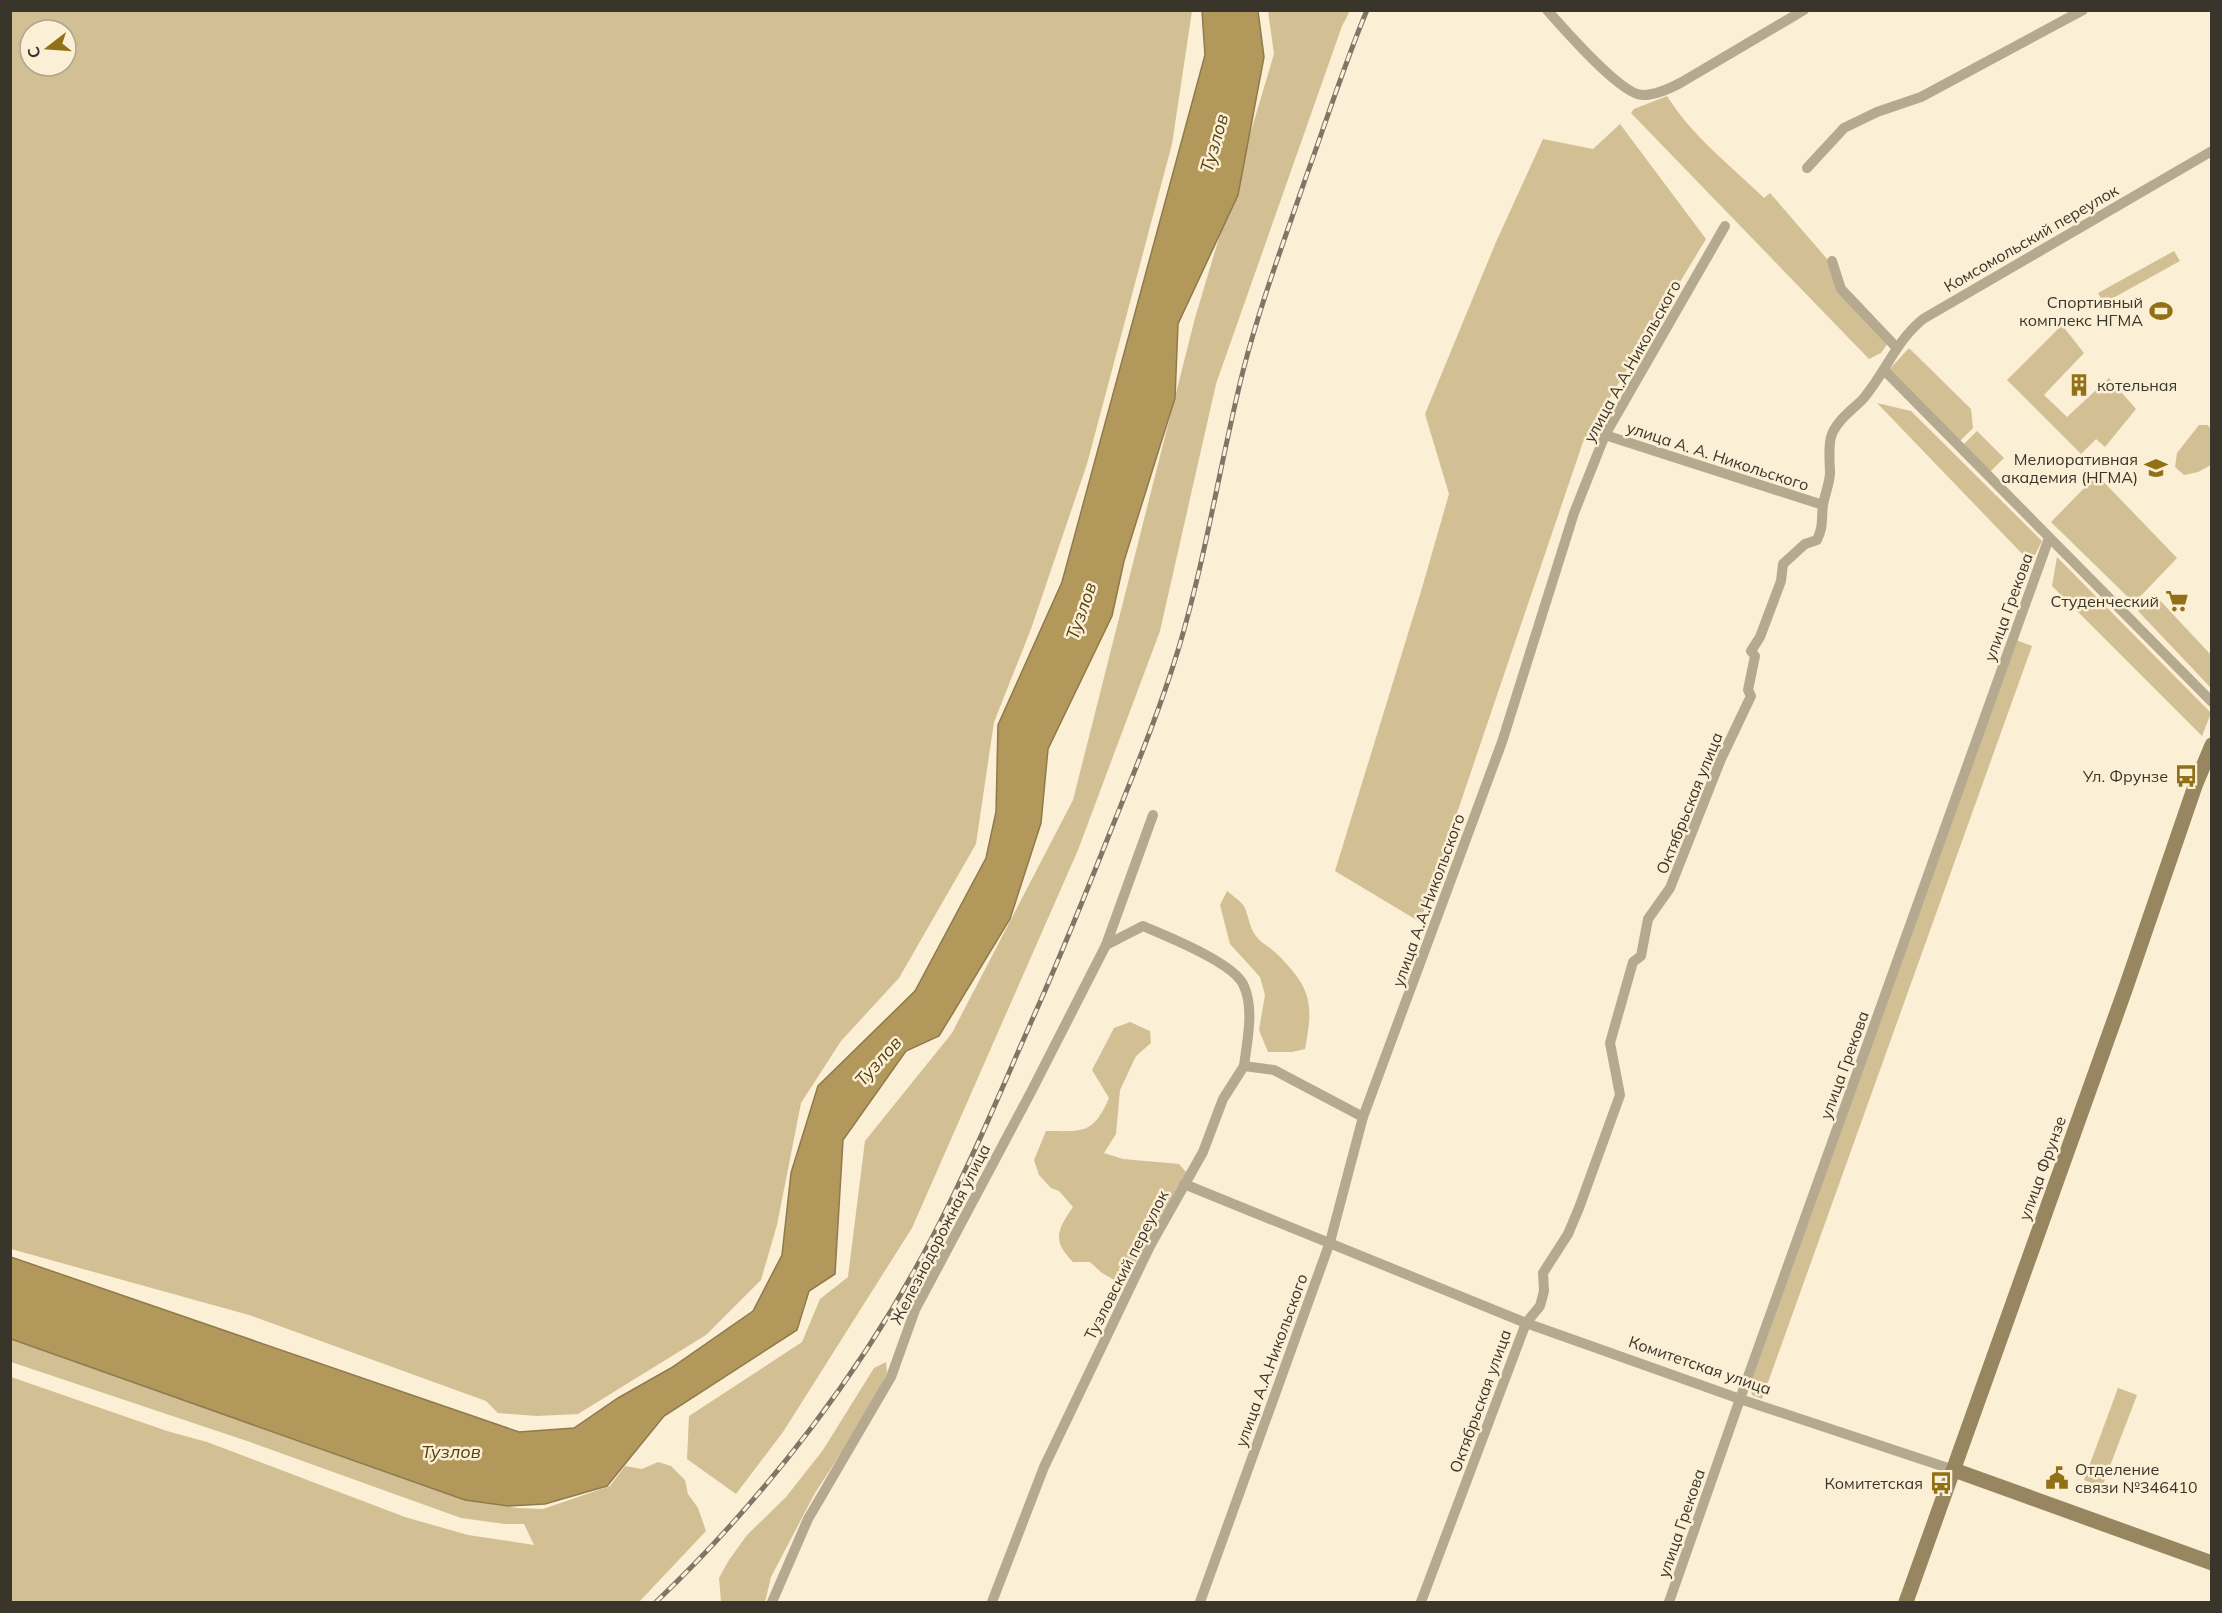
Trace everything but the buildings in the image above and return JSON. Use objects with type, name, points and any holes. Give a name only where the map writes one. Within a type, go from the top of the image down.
[{"type":"street","points":[[1547,10],[1624,88],[1641,96],[1670,89],[1804,10]]},
{"type":"street","points":[[1807,168],[1844,128],[1877,112],[1921,96],[2083,10]]},
{"type":"street","name":"Комсомольский переулок","points":[[1884,370],[1896,347],[1911,328],[1923,319],[2211,151]]},
{"type":"street","name":"улица А.А.Никольского","points":[[1200,1602],[1330,1242],[1363,1117],[1502,742],[1574,513],[1605,435],[1725,226]]},
{"type":"street","points":[[1832,261],[1841,289],[1896,347]]},
{"type":"street","points":[[1884,370],[2211,702]]},
{"type":"street","name":"Октябрьская улица","points":[[1421,1602],[1526,1323],[1540,1305],[1544,1292],[1543,1274],[1568,1234],[1620,1095],[1610,1043],[1633,962],[1641,956],[1648,919],[1670,888],[1721,759],[1751,696],[1748,690],[1755,656],[1751,651],[1760,638],[1784,564],[1805,544],[1817,540],[1822,528],[1823,505],[1829,486],[1831,437],[1838,424],[1864,397],[1884,370]]},
{"type":"street","name":"улица А. А. Никольского","points":[[1605,435],[1823,505]]},
{"type":"street","name":"улица Грекова","points":[[1669,1602],[2049,538]]},
{"type":"street","name":"улица Фрунзе","points":[[1906,1602],[2211,745]]},
{"type":"street","name":"Железнодорожная улица","points":[[772,1602],[808,1519],[891,1377],[915,1310],[1106,945],[1153,815]]},
{"type":"street","points":[[1106,945],[1143,926],[1178,941],[1233,971],[1243,983],[1247,999],[1249,1017],[1244,1066],[1274,1070],[1363,1117]]},
{"type":"street","name":"Тузловский переулок","points":[[992,1602],[1044,1467],[1150,1246],[1203,1152],[1223,1099],[1244,1066]]},
{"type":"street","name":"Комитетская улица","points":[[1184,1184],[1526,1323],[1953,1470],[2211,1563]]},
{"type":"shaded area","points":[[10,11],[1192,11],[1172,144],[1087,464],[1031,629],[994,722],[976,844],[899,978],[841,1041],[801,1103],[777,1225],[761,1280],[706,1335],[578,1414],[537,1416],[498,1413],[486,1401],[249,1315],[11,1249]]},
{"type":"shaded area","points":[[1268,11],[1350,11],[1342,26],[1216,384],[1160,631],[1078,850],[912,1228],[783,1432],[736,1494],[687,1459],[689,1416],[802,1342],[820,1299],[848,1277],[865,1141],[952,1033],[1073,800],[1195,318],[1274,54]]},
{"type":"shaded area","points":[[1667,96],[1688,124],[1725,162],[1764,198],[1770,193],[1828,260],[1837,291],[1888,343],[1881,353],[1869,359],[1631,113],[1634,109]]},
{"type":"shaded area","points":[[1620,124],[1706,239],[1583,442],[1420,922],[1335,871],[1449,494],[1425,414],[1496,242],[1543,139],[1593,149]]},
{"type":"shaded area","points":[[2174,251],[2180,261],[2104,303],[2098,293]]},
{"type":"shaded area","points":[[2062,325],[2084,353],[2044,395],[2067,417],[2109,378],[2136,409],[2105,447],[2096,439],[2081,454],[2007,380]]},
{"type":"shaded area","points":[[1909,348],[1971,409],[1973,428],[1958,443],[1887,372]]},
{"type":"shaded area","points":[[1877,403],[1911,411],[2042,541],[2031,563]]},
{"type":"shaded area","points":[[2199,425],[2208,425],[2211,430],[2211,465],[2198,472],[2184,475],[2175,467],[2177,453]]},
{"type":"shaded area","points":[[1977,431],[2004,458],[1988,474],[1961,447]]},
{"type":"shaded area","points":[[2097,475],[2177,558],[2134,603],[2051,522]]},
{"type":"shaded area","points":[[2057,557],[2211,713],[2202,736],[2052,586]]},
{"type":"shaded area","points":[[2154,594],[2211,655],[2211,688],[2138,611]]},
{"type":"shaded area","points":[[2016,640],[2032,646],[1762,1399],[1752,1395],[1750,1386]]},
{"type":"shaded area","points":[[1227,891],[1244,906],[1256,936],[1277,954],[1303,987],[1309,1007],[1305,1049],[1292,1052],[1268,1052],[1259,1030],[1265,995],[1260,977],[1230,944],[1220,905]]},
{"type":"shaded area","points":[[1130,1022],[1150,1031],[1151,1043],[1136,1056],[1120,1090],[1116,1134],[1104,1153],[1123,1159],[1179,1164],[1186,1172],[1127,1278],[1116,1281],[1102,1273],[1090,1262],[1073,1262],[1066,1254],[1059,1241],[1059,1235],[1073,1207],[1059,1191],[1051,1188],[1039,1175],[1034,1160],[1046,1131],[1078,1130],[1092,1125],[1098,1119],[1109,1098],[1092,1070],[1114,1028]]},
{"type":"shaded area","points":[[11,1339],[465,1500],[517,1508],[543,1509],[610,1486],[625,1466],[642,1469],[658,1462],[671,1466],[685,1480],[688,1494],[698,1508],[706,1531],[639,1602],[11,1602],[11,1377],[167,1431],[207,1442],[405,1517],[468,1535],[534,1545],[524,1524],[505,1524],[461,1518],[250,1442],[11,1362]]},
{"type":"shaded area","points":[[886,1362],[887,1373],[864,1418],[815,1493],[771,1577],[765,1602],[721,1602],[719,1578],[729,1560],[747,1535],[786,1497],[823,1450],[874,1368]]},
{"type":"shaded area","points":[[2118,1388],[2137,1395],[2102,1487],[2084,1480]]},
{"type":"water","name":"Тузлов","points":[[1202,11],[1258,11],[1264,57],[1238,195],[1178,324],[1175,398],[1124,561],[1112,616],[1048,749],[1041,823],[1010,919],[939,1036],[906,1051],[843,1140],[835,1274],[809,1291],[797,1330],[664,1416],[607,1486],[545,1504],[508,1506],[465,1500],[11,1339],[11,1257],[519,1432],[574,1428],[618,1398],[671,1368],[753,1311],[782,1255],[791,1173],[818,1086],[915,991],[986,858],[996,812],[998,725],[1062,582],[1205,55]]},
{"type":"railway","points":[[656,1602],[737,1519],[812,1427],[847,1379],[910,1279],[951,1200],[990,1116],[1076,916],[1164,694],[1189,613],[1243,371],[1257,322],[1335,94],[1367,10]]},
{"type":"place","name":"Спортивный комплекс НГМА","points":[[2161,311]]},
{"type":"place","name":"котельная","points":[[2079,385]]},
{"type":"place","name":"Мелиоративная академия (НГМА)","points":[[2156,468]]},
{"type":"place","name":"Студенческий","points":[[2177,601]]},
{"type":"place","name":"Ул. Фрунзе","points":[[2186,776]]},
{"type":"place","name":"Отделение связи №346410","points":[[2057,1478]]},
{"type":"place","name":"Комитетская","points":[[1941,1483]]}]
